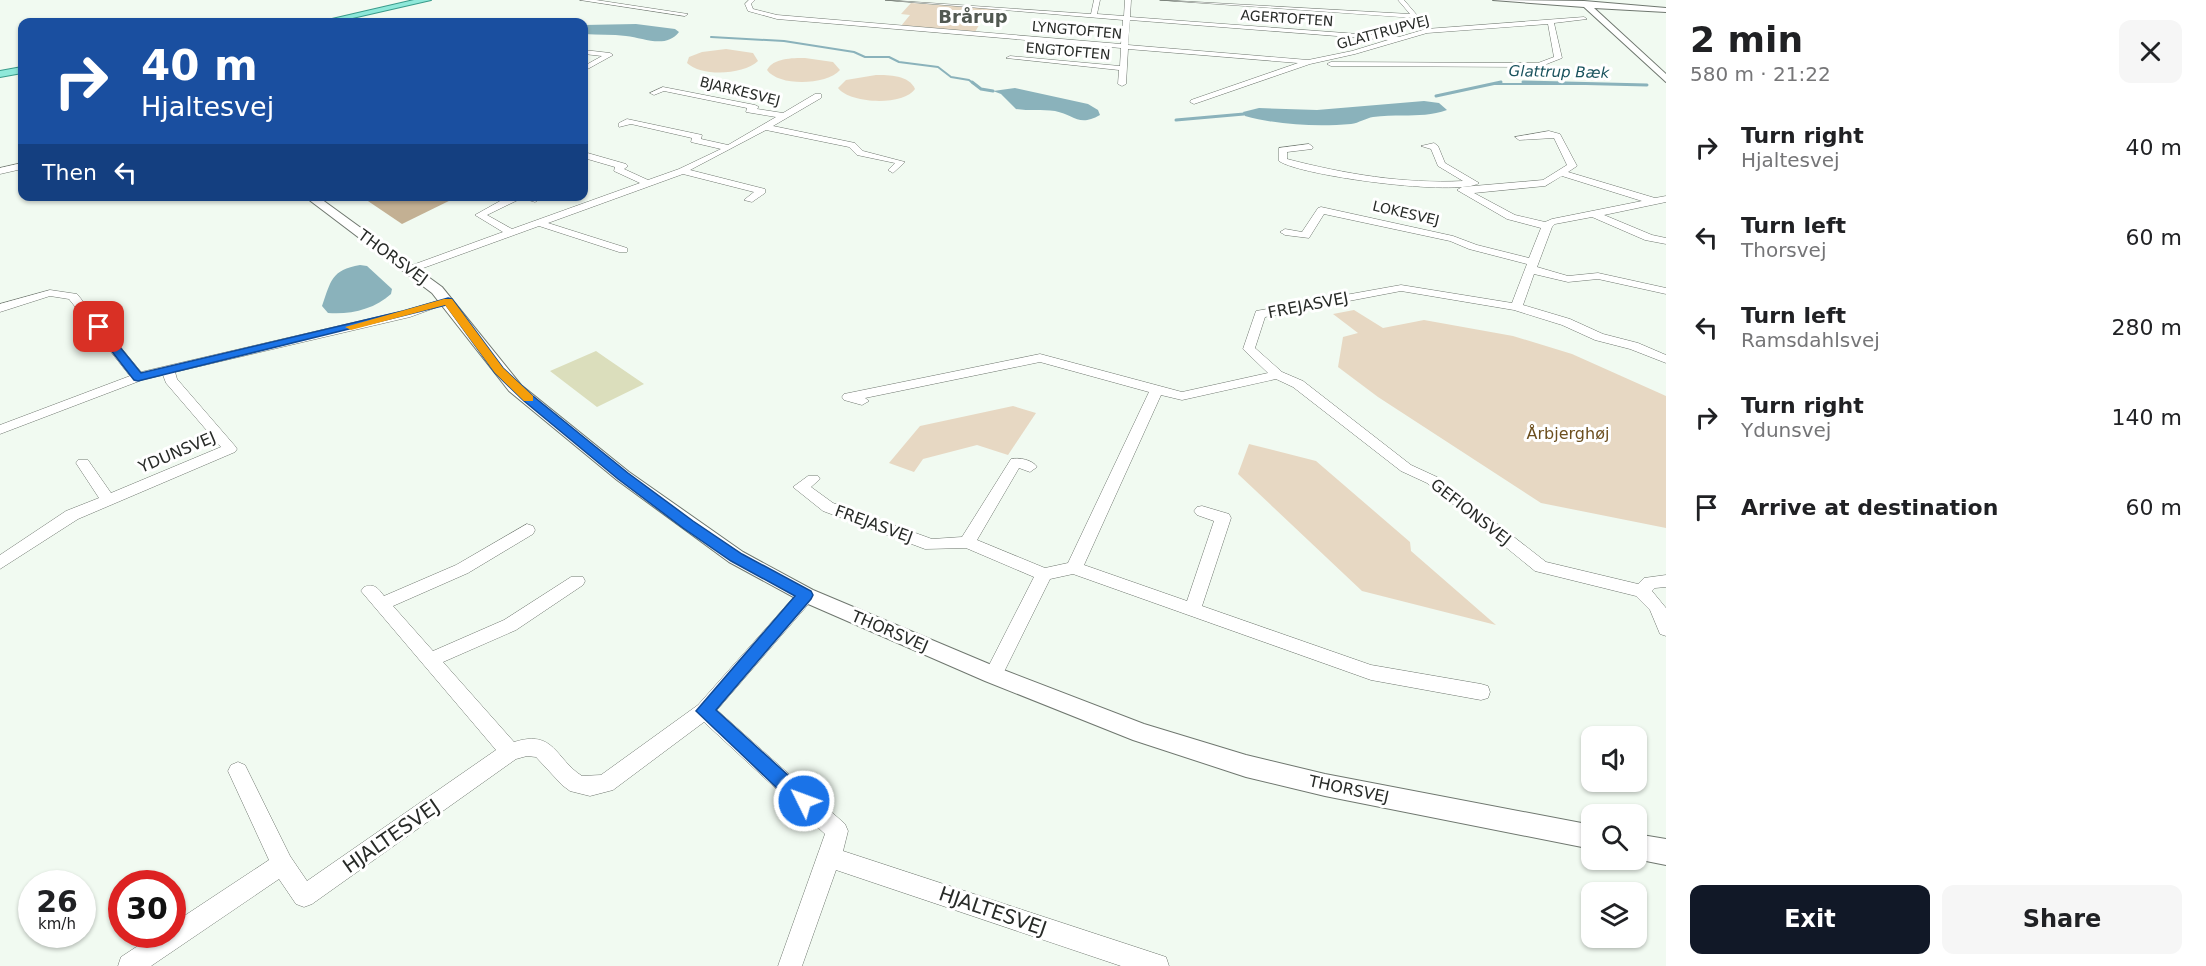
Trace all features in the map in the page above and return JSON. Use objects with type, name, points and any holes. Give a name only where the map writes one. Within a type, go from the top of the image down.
[{"type":"main road","points":[[343,18],[427,0]]},
{"type":"main road","points":[[0,74],[18,71]]},
{"type":"street","points":[[583,0],[685,15]]},
{"type":"street","name":"LYNGTOFTEN","points":[[752,0],[748,4],[750,10],[777,17],[1333,64],[1539,65],[1558,58],[1550,22]]},
{"type":"street","name":"AGERTOFTEN","points":[[888,0],[1398,39]]},
{"type":"street","points":[[1094,15],[1097,0]]},
{"type":"street","name":"ENGTOFTEN","points":[[1122,84],[1128,0]]},
{"type":"street","points":[[1163,0],[1414,16]]},
{"type":"street","points":[[1401,0],[1426,31]]},
{"type":"street","points":[[1497,0],[1584,2],[1666,10]]},
{"type":"street","points":[[1584,2],[1666,79]]},
{"type":"street","name":"GLATTRUPVEJ","points":[[1194,102],[1311,62],[1426,31],[1584,19]]},
{"type":"street","points":[[588,52],[610,55],[588,67]]},
{"type":"street","name":"ENGTOFTEN","points":[[1010,58],[1124,68]]},
{"type":"street","name":"BJARKESVEJ","points":[[654,93],[663,89],[755,107],[750,110],[784,116]]},
{"type":"street","name":"BJARKESVEJ","points":[[411,269],[682,171],[729,148],[818,96]]},
{"type":"street","points":[[622,125],[630,122],[699,137],[694,140],[729,148]]},
{"type":"street","name":"BJARKESVEJ","points":[[766,127],[852,144],[861,153],[901,162],[893,170]]},
{"type":"street","points":[[1464,191],[1545,183],[1572,166],[1557,136],[1549,134],[1519,137]]},
{"type":"street","points":[[1425,146],[1434,146],[1442,164],[1484,189]]},
{"type":"street","name":"LOKESVEJ","points":[[1309,147],[1282,150],[1283,161],[1346,176],[1438,186],[1474,183]]},
{"type":"street","points":[[588,156],[623,166],[617,169],[649,184]]},
{"type":"street","points":[[0,171],[18,167]]},
{"type":"street","points":[[682,171],[762,190],[749,200]]},
{"type":"street","points":[[1561,173],[1653,201]]},
{"type":"street","points":[[1452,184],[1512,217],[1547,226]]},
{"type":"street","points":[[1666,199],[1552,222],[1547,226],[1516,307],[1566,322],[1599,337],[1634,346],[1666,359]]},
{"type":"street","name":"THORSVEJ","points":[[316,201],[411,269],[448,301],[499,371],[524,395],[623,476],[736,557],[806,595],[993,675],[1141,733],[1246,766],[1336,787],[1581,835]]},
{"type":"street","points":[[508,201],[480,215],[511,233]]},
{"type":"street","name":"LOKESVEJ","points":[[1285,232],[1305,236],[1321,210],[1454,239],[1568,279],[1598,276],[1666,291]]},
{"type":"street","points":[[1594,214],[1649,238],[1666,241]]},
{"type":"street","points":[[539,223],[623,250]]},
{"type":"street","name":"FREJASVEJ","points":[[1277,375],[1249,349],[1260,314],[1401,288],[1516,307]]},
{"type":"street","points":[[0,308],[50,294],[73,296],[138,377]]},
{"type":"street","points":[[0,430],[138,377],[406,314],[448,301]]},
{"type":"street","points":[[862,401],[849,397],[1040,358],[1182,396],[1277,375]]},
{"type":"street","name":"YDUNSVEJ","points":[[0,563],[72,515],[230,449],[171,380],[168,369]]},
{"type":"street","name":"GEFIONSVEJ","points":[[1277,375],[1298,384],[1406,468],[1432,480],[1541,567],[1642,591]]},
{"type":"street","points":[[1074,568],[1156,390]]},
{"type":"street","points":[[967,542],[1016,462],[1030,467]]},
{"type":"street","points":[[83,463],[108,500]]},
{"type":"street","name":"FREJASVEJ","points":[[813,479],[801,487],[828,507],[931,545],[967,542],[1044,574]]},
{"type":"street","points":[[1193,608],[1223,518],[1202,511]]},
{"type":"street","points":[[510,752],[376,598],[462,569],[527,530]]},
{"type":"street","points":[[993,675],[1044,574],[1074,568],[1371,672],[1482,692]]},
{"type":"street","points":[[430,660],[510,625],[578,581]]},
{"type":"street","points":[[1666,581],[1650,582],[1642,591],[1657,607],[1666,629]]},
{"type":"street","name":"HJALTESVEJ","points":[[238,771],[282,864],[304,896],[510,752],[530,747],[540,749],[549,755],[575,785],[591,789],[606,783],[705,711],[806,595]]},
{"type":"street","points":[[705,711],[837,831],[830,857],[790,966]]},
{"type":"street","points":[[1647,848],[1666,852]]},
{"type":"street","name":"HJALTESVEJ","points":[[830,857],[1157,966]]},
{"type":"street","points":[[130,966],[282,864]]},
{"type":"green space","points":[[911,3],[996,9],[989,21],[982,20],[975,32],[901,26],[910,15],[901,14]]},
{"type":"green space","points":[[726,49],[753,53],[758,61],[743,69],[722,72],[702,71],[687,63],[689,57],[702,52]]},
{"type":"green space","points":[[805,58],[833,62],[840,70],[825,79],[803,82],[782,79],[767,70],[778,61]]},
{"type":"green space","points":[[876,75],[903,78],[915,89],[900,98],[877,101],[854,97],[838,88],[846,80]]},
{"type":"green space","name":"Årbjerghøj","points":[[1354,310],[1383,328],[1424,320],[1513,336],[1572,354],[1666,396],[1666,528],[1541,503],[1378,397],[1338,367],[1343,337],[1358,333],[1333,314]]},
{"type":"green space","points":[[1013,406],[1036,413],[1008,455],[977,445],[923,459],[914,472],[889,463],[920,426]]},
{"type":"green space","points":[[1249,444],[1316,461],[1410,542],[1411,551],[1496,625],[1362,591],[1238,474]]},
{"type":"shaded area","points":[[368,201],[449,201],[402,224]]},
{"type":"water","points":[[636,24],[675,29],[679,32],[668,40],[647,40],[621,35],[588,34],[588,25]]},
{"type":"water","points":[[1015,88],[1088,104],[1098,110],[1100,115],[1082,120],[1055,111],[1016,109],[1001,94],[993,91]]},
{"type":"water","points":[[1424,101],[1439,103],[1447,110],[1420,115],[1373,117],[1351,124],[1325,125],[1298,125],[1271,121],[1245,116],[1243,112],[1259,108],[1317,110]]},
{"type":"water","points":[[360,265],[367,266],[392,289],[391,294],[378,304],[362,310],[328,313],[322,306],[334,278],[343,270]]},
{"type":"building","points":[[596,351],[644,384],[597,407],[550,371]]},
{"type":"waterway","points":[[711,37],[784,41],[854,52],[865,57],[889,57],[899,62],[938,67],[951,77],[969,80],[974,84]]},
{"type":"waterway","points":[[972,82],[981,89],[993,91]]},
{"type":"waterway","name":"Glattrup Bæk","points":[[1436,96],[1501,82]]},
{"type":"waterway","name":"Glattrup Bæk","points":[[1523,82],[1647,85]]},
{"type":"waterway","name":"Glattrup Bæk","points":[[1494,84],[1595,84]]},
{"type":"waterway","points":[[1176,120],[1244,114]]},
{"type":"slow traffic","points":[[351,327],[448,301],[499,371],[528,399]]},
{"type":"district","name":"Brårup","points":[[973,16]]},
{"type":"route","points":[[99,327],[138,377],[406,314],[448,301],[499,371],[528,399],[623,476],[688,524],[736,557],[806,595],[705,711],[804,801]]}]
